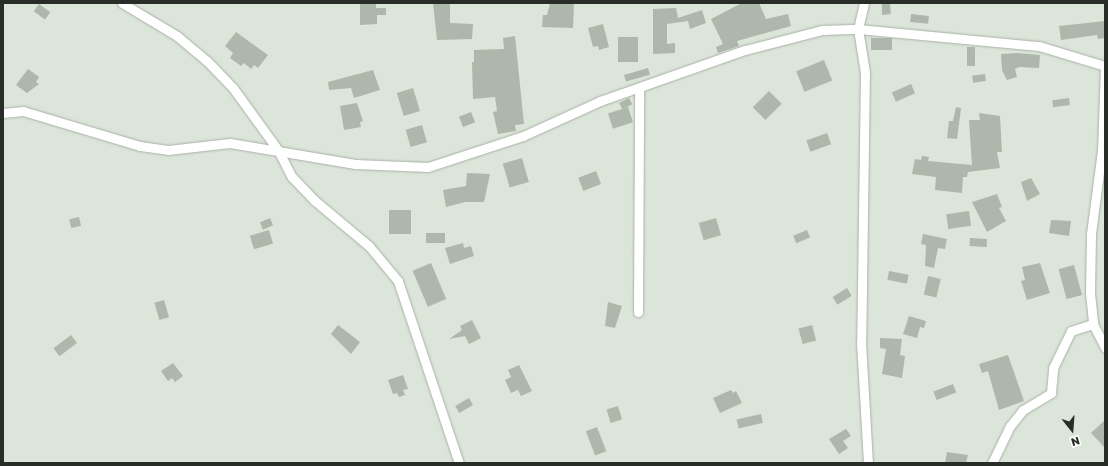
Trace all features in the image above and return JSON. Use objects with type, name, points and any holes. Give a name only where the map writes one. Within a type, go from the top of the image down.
[{"type":"street","points":[[122,3],[177,36],[207,61],[233,88],[278,150],[292,177],[314,200],[369,246],[398,280],[459,463]]},
{"type":"street","points":[[864,3],[858,29],[865,72],[861,342],[868,463]]},
{"type":"street","points":[[3,113],[23,111],[140,146],[168,150],[230,143],[355,164],[428,167],[524,136],[600,101],[797,34],[858,29],[1039,46],[1105,66],[1102,150],[1091,234],[1093,324],[1105,348]]},
{"type":"street","points":[[638,312],[639,88]]},
{"type":"street","points":[[992,463],[1010,426],[1023,410],[1052,393],[1053,368],[1071,331],[1093,324]]},
{"type":"building","points":[[376,3],[376,8],[386,8],[386,15],[377,15],[377,24],[360,25],[360,4]]},
{"type":"building","points":[[433,3],[450,3],[450,23],[473,24],[472,39],[437,40]]},
{"type":"building","points":[[550,3],[574,3],[573,28],[542,27],[543,15],[547,15]]},
{"type":"building","points":[[742,3],[759,3],[766,19],[788,14],[791,26],[737,41],[739,46],[718,53],[716,47],[723,44],[711,19]]},
{"type":"building","points":[[882,3],[890,3],[891,14],[882,15]]},
{"type":"building","points":[[39,4],[50,12],[45,20],[34,11]]},
{"type":"building","points":[[676,8],[678,18],[702,10],[706,23],[690,29],[688,21],[667,24],[667,44],[675,43],[675,53],[653,54],[653,9]]},
{"type":"building","points":[[911,14],[929,16],[928,24],[910,22]]},
{"type":"building","points":[[1105,21],[1105,38],[1098,39],[1097,35],[1061,40],[1059,26]]},
{"type":"building","points":[[603,24],[609,47],[599,50],[598,46],[593,47],[588,28]]},
{"type":"building","points":[[236,32],[268,55],[258,68],[254,65],[251,69],[244,63],[241,66],[230,58],[233,53],[225,46]]},
{"type":"building","points":[[515,36],[524,124],[515,125],[516,131],[498,134],[493,112],[497,111],[495,97],[473,99],[472,62],[474,62],[474,50],[504,49],[503,38]]},
{"type":"building","points":[[618,37],[638,37],[638,62],[618,62]]},
{"type":"building","points":[[871,38],[892,38],[892,50],[871,50]]},
{"type":"building","points":[[967,47],[975,47],[975,66],[967,66]]},
{"type":"building","points":[[1017,53],[1040,55],[1039,68],[1019,67],[1015,69],[1017,77],[1007,80],[1002,70],[1001,54]]},
{"type":"building","points":[[824,60],[832,80],[804,92],[796,71]]},
{"type":"building","points":[[648,68],[650,75],[626,82],[624,75]]},
{"type":"building","points":[[28,69],[39,77],[36,82],[39,84],[27,93],[16,85]]},
{"type":"building","points":[[373,70],[380,90],[354,98],[351,88],[329,90],[328,82]]},
{"type":"building","points":[[985,74],[986,81],[973,83],[972,76]]},
{"type":"building","points":[[911,84],[915,93],[896,102],[892,93]]},
{"type":"building","points":[[413,88],[420,111],[404,116],[397,93]]},
{"type":"building","points":[[769,91],[782,104],[765,120],[753,107]]},
{"type":"building","points":[[629,98],[632,104],[622,109],[619,103]]},
{"type":"building","points":[[1069,98],[1070,105],[1053,107],[1052,100]]},
{"type":"building","points":[[357,103],[363,121],[360,122],[361,127],[344,130],[340,106]]},
{"type":"building","points":[[628,107],[633,122],[613,129],[608,113]]},
{"type":"building","points":[[956,107],[961,108],[957,139],[947,138],[949,121],[953,121]]},
{"type":"building","points":[[471,112],[475,122],[463,127],[459,117]]},
{"type":"building","points":[[979,113],[1000,116],[1002,152],[997,152],[1000,168],[968,172],[967,177],[963,177],[962,193],[935,190],[936,177],[912,174],[915,159],[921,160],[922,156],[929,157],[928,161],[972,165],[969,120],[980,120]]},
{"type":"building","points":[[422,125],[427,142],[411,147],[406,130]]},
{"type":"building","points":[[827,133],[831,144],[810,152],[806,141]]},
{"type":"building","points":[[522,158],[529,182],[510,188],[503,164]]},
{"type":"building","points":[[596,171],[601,184],[583,191],[578,178]]},
{"type":"building","points":[[467,173],[490,174],[484,202],[465,202],[446,207],[443,190],[466,186]]},
{"type":"building","points":[[1031,178],[1040,194],[1027,201],[1021,182]]},
{"type":"building","points":[[997,194],[1002,207],[999,208],[1006,221],[987,232],[972,202]]},
{"type":"building","points":[[389,210],[411,210],[411,234],[389,234]]},
{"type":"building","points":[[969,211],[971,226],[948,229],[946,214]]},
{"type":"building","points":[[79,217],[81,226],[71,228],[69,219]]},
{"type":"building","points":[[270,218],[273,225],[263,230],[260,222]]},
{"type":"building","points":[[716,218],[721,235],[704,240],[699,223]]},
{"type":"building","points":[[1051,220],[1071,221],[1069,236],[1049,233]]},
{"type":"building","points":[[269,230],[273,243],[254,249],[250,236]]},
{"type":"building","points":[[807,230],[810,237],[796,243],[793,236]]},
{"type":"building","points":[[426,233],[445,233],[445,243],[426,243]]},
{"type":"building","points":[[923,234],[947,239],[945,249],[938,248],[934,268],[925,266],[926,245],[921,244]]},
{"type":"building","points":[[970,238],[987,239],[987,247],[970,246]]},
{"type":"building","points":[[463,243],[464,248],[471,246],[474,256],[450,264],[445,248]]},
{"type":"building","points":[[431,263],[446,299],[428,307],[413,271]]},
{"type":"building","points":[[1040,263],[1050,293],[1027,300],[1021,281],[1025,280],[1022,267]]},
{"type":"building","points":[[1074,265],[1082,295],[1067,299],[1059,269]]},
{"type":"building","points":[[889,271],[909,275],[907,284],[887,280]]},
{"type":"building","points":[[928,276],[941,279],[936,297],[924,295]]},
{"type":"building","points":[[847,288],[852,296],[837,305],[833,297]]},
{"type":"building","points":[[164,300],[169,317],[159,320],[154,303]]},
{"type":"building","points":[[608,302],[622,306],[615,328],[605,326]]},
{"type":"building","points":[[909,316],[926,321],[924,328],[920,327],[917,338],[903,334]]},
{"type":"building","points":[[472,320],[481,338],[469,344],[465,336],[449,339],[462,330],[460,326]]},
{"type":"building","points":[[338,325],[360,342],[351,354],[331,334]]},
{"type":"building","points":[[812,325],[816,340],[803,344],[798,329]]},
{"type":"building","points":[[71,335],[77,343],[59,356],[53,348]]},
{"type":"building","points":[[880,338],[902,339],[900,355],[905,356],[902,378],[882,374],[886,349],[880,348]]},
{"type":"building","points":[[1008,355],[1024,401],[999,410],[988,371],[982,373],[979,364]]},
{"type":"building","points":[[173,363],[183,376],[175,382],[172,378],[168,381],[161,371]]},
{"type":"building","points":[[519,365],[532,391],[521,396],[518,390],[511,393],[505,380],[511,377],[508,370]]},
{"type":"building","points":[[403,375],[408,389],[403,390],[405,395],[399,397],[397,393],[393,394],[388,380]]},
{"type":"building","points":[[953,384],[956,392],[937,400],[933,392]]},
{"type":"building","points":[[731,390],[733,393],[736,391],[742,403],[720,413],[713,398]]},
{"type":"building","points":[[469,398],[473,405],[459,413],[455,406]]},
{"type":"building","points":[[618,406],[622,419],[611,423],[607,410]]},
{"type":"building","points":[[761,414],[763,423],[739,428],[737,420]]},
{"type":"building","points":[[1105,420],[1105,448],[1091,433]]},
{"type":"building","points":[[597,427],[606,451],[595,456],[586,431]]},
{"type":"building","points":[[846,429],[851,436],[843,441],[848,448],[839,454],[829,439]]},
{"type":"building","points":[[947,452],[968,455],[966,463],[945,463]]}]
